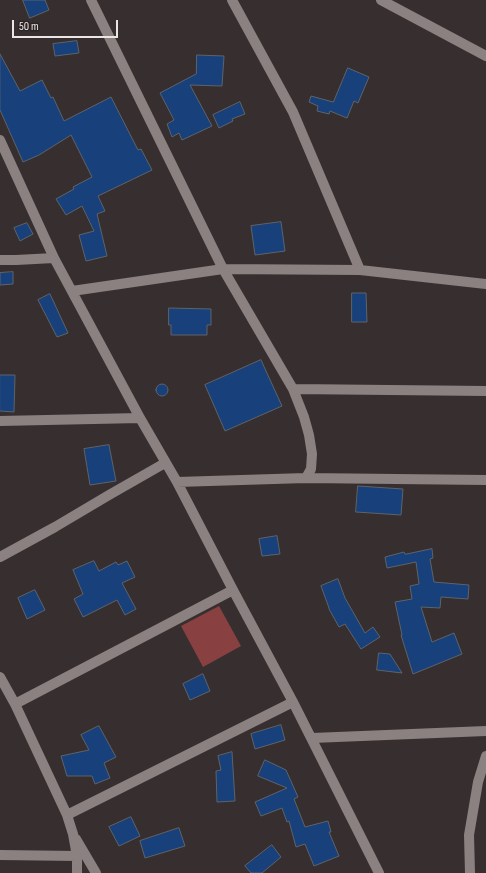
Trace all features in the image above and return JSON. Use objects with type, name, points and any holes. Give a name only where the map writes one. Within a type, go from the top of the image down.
[{"type":"street","points":[[91,0],[223,269],[293,388],[304,417],[312,454],[311,469],[306,478]]},
{"type":"street","points":[[232,0],[294,112],[360,270]]},
{"type":"street","points":[[381,0],[485,52]]},
{"type":"street","points":[[0,140],[54,258],[165,464],[177,482],[312,738],[379,873]]},
{"type":"street","points":[[0,260],[54,258]]},
{"type":"street","points":[[72,291],[223,269],[360,270],[486,284]]},
{"type":"street","points":[[293,388],[486,391]]},
{"type":"street","points":[[0,421],[140,418]]},
{"type":"street","points":[[0,557],[165,464]]},
{"type":"street","points":[[177,482],[306,478],[486,480]]},
{"type":"street","points":[[15,704],[233,590]]},
{"type":"street","points":[[0,676],[15,704],[67,815],[73,834],[77,856],[77,873]]},
{"type":"street","points":[[67,815],[293,702]]},
{"type":"street","points":[[312,738],[486,731]]},
{"type":"street","points":[[470,873],[469,835],[478,782],[486,756]]},
{"type":"street","points":[[73,834],[96,873]]},
{"type":"street","points":[[0,855],[77,856]]},
{"type":"shaded area","points":[[219,606],[241,646],[203,667],[181,626]]},
{"type":"building","points":[[23,0],[45,0],[49,10],[30,18]]},
{"type":"building","points":[[77,41],[79,53],[55,56],[53,44]]},
{"type":"building","points":[[0,54],[20,91],[42,80],[51,98],[53,97],[64,121],[111,97],[138,150],[141,149],[152,170],[98,196],[105,211],[97,214],[107,256],[86,261],[79,235],[94,231],[82,206],[66,215],[56,199],[74,189],[73,187],[92,177],[71,135],[39,155],[23,162],[0,110]]},
{"type":"building","points":[[197,55],[224,56],[222,86],[190,85],[212,126],[182,140],[179,133],[172,137],[167,124],[174,120],[160,93],[196,74]]},
{"type":"building","points":[[348,68],[369,77],[358,103],[354,101],[347,118],[330,111],[329,114],[317,111],[318,106],[309,102],[311,96],[333,102]]},
{"type":"building","points":[[240,102],[245,114],[232,119],[233,121],[219,128],[213,115]]},
{"type":"building","points":[[281,222],[285,251],[255,255],[251,226]]},
{"type":"building","points":[[27,223],[33,234],[20,241],[14,228]]},
{"type":"building","points":[[13,272],[13,284],[0,285],[0,273]]},
{"type":"building","points":[[352,293],[366,293],[367,322],[352,322]]},
{"type":"building","points":[[50,294],[68,333],[57,337],[38,300]]},
{"type":"building","points":[[169,308],[211,309],[211,325],[207,325],[207,335],[171,335],[171,325],[169,325]]},
{"type":"building","points":[[261,360],[282,406],[225,431],[205,385]]},
{"type":"building","points":[[0,375],[15,375],[14,412],[0,411]]},
{"type":"building","points":[[160,384],[164,384],[168,390],[164,396],[160,396],[156,392],[156,388]]},
{"type":"building","points":[[109,445],[116,481],[90,485],[84,449]]},
{"type":"building","points":[[358,486],[403,489],[401,515],[356,512]]},
{"type":"building","points":[[277,536],[280,554],[262,556],[259,539]]},
{"type":"building","points":[[432,549],[433,558],[430,559],[434,582],[469,585],[468,599],[441,597],[440,608],[421,607],[432,642],[454,633],[462,654],[413,674],[401,635],[395,602],[412,599],[410,586],[419,584],[416,562],[387,568],[385,557],[404,552],[405,554]]},
{"type":"building","points":[[94,561],[99,571],[116,562],[118,565],[127,561],[135,577],[122,583],[136,609],[125,615],[117,600],[83,617],[74,599],[83,594],[73,570]]},
{"type":"building","points":[[338,579],[345,598],[365,633],[373,627],[380,637],[361,649],[345,624],[339,627],[329,609],[321,586]]},
{"type":"building","points":[[35,590],[45,610],[27,619],[18,598]]},
{"type":"building","points":[[379,653],[390,654],[402,673],[377,670]]},
{"type":"building","points":[[203,674],[210,691],[190,700],[183,684]]},
{"type":"building","points":[[281,725],[285,740],[255,749],[251,734]]},
{"type":"building","points":[[99,726],[116,757],[104,763],[110,778],[95,784],[92,776],[67,776],[61,756],[89,750],[81,735]]},
{"type":"building","points":[[232,752],[235,801],[217,802],[216,771],[221,770],[218,756]]},
{"type":"building","points":[[265,760],[286,770],[298,797],[294,799],[305,827],[328,821],[331,832],[329,832],[339,856],[314,866],[305,844],[296,847],[289,821],[287,822],[282,808],[261,816],[255,802],[287,788],[258,776]]},
{"type":"building","points":[[131,817],[140,836],[119,846],[109,827]]},
{"type":"building","points":[[179,828],[185,846],[145,858],[140,841]]},
{"type":"building","points":[[272,845],[281,857],[262,873],[251,873],[245,866]]}]
